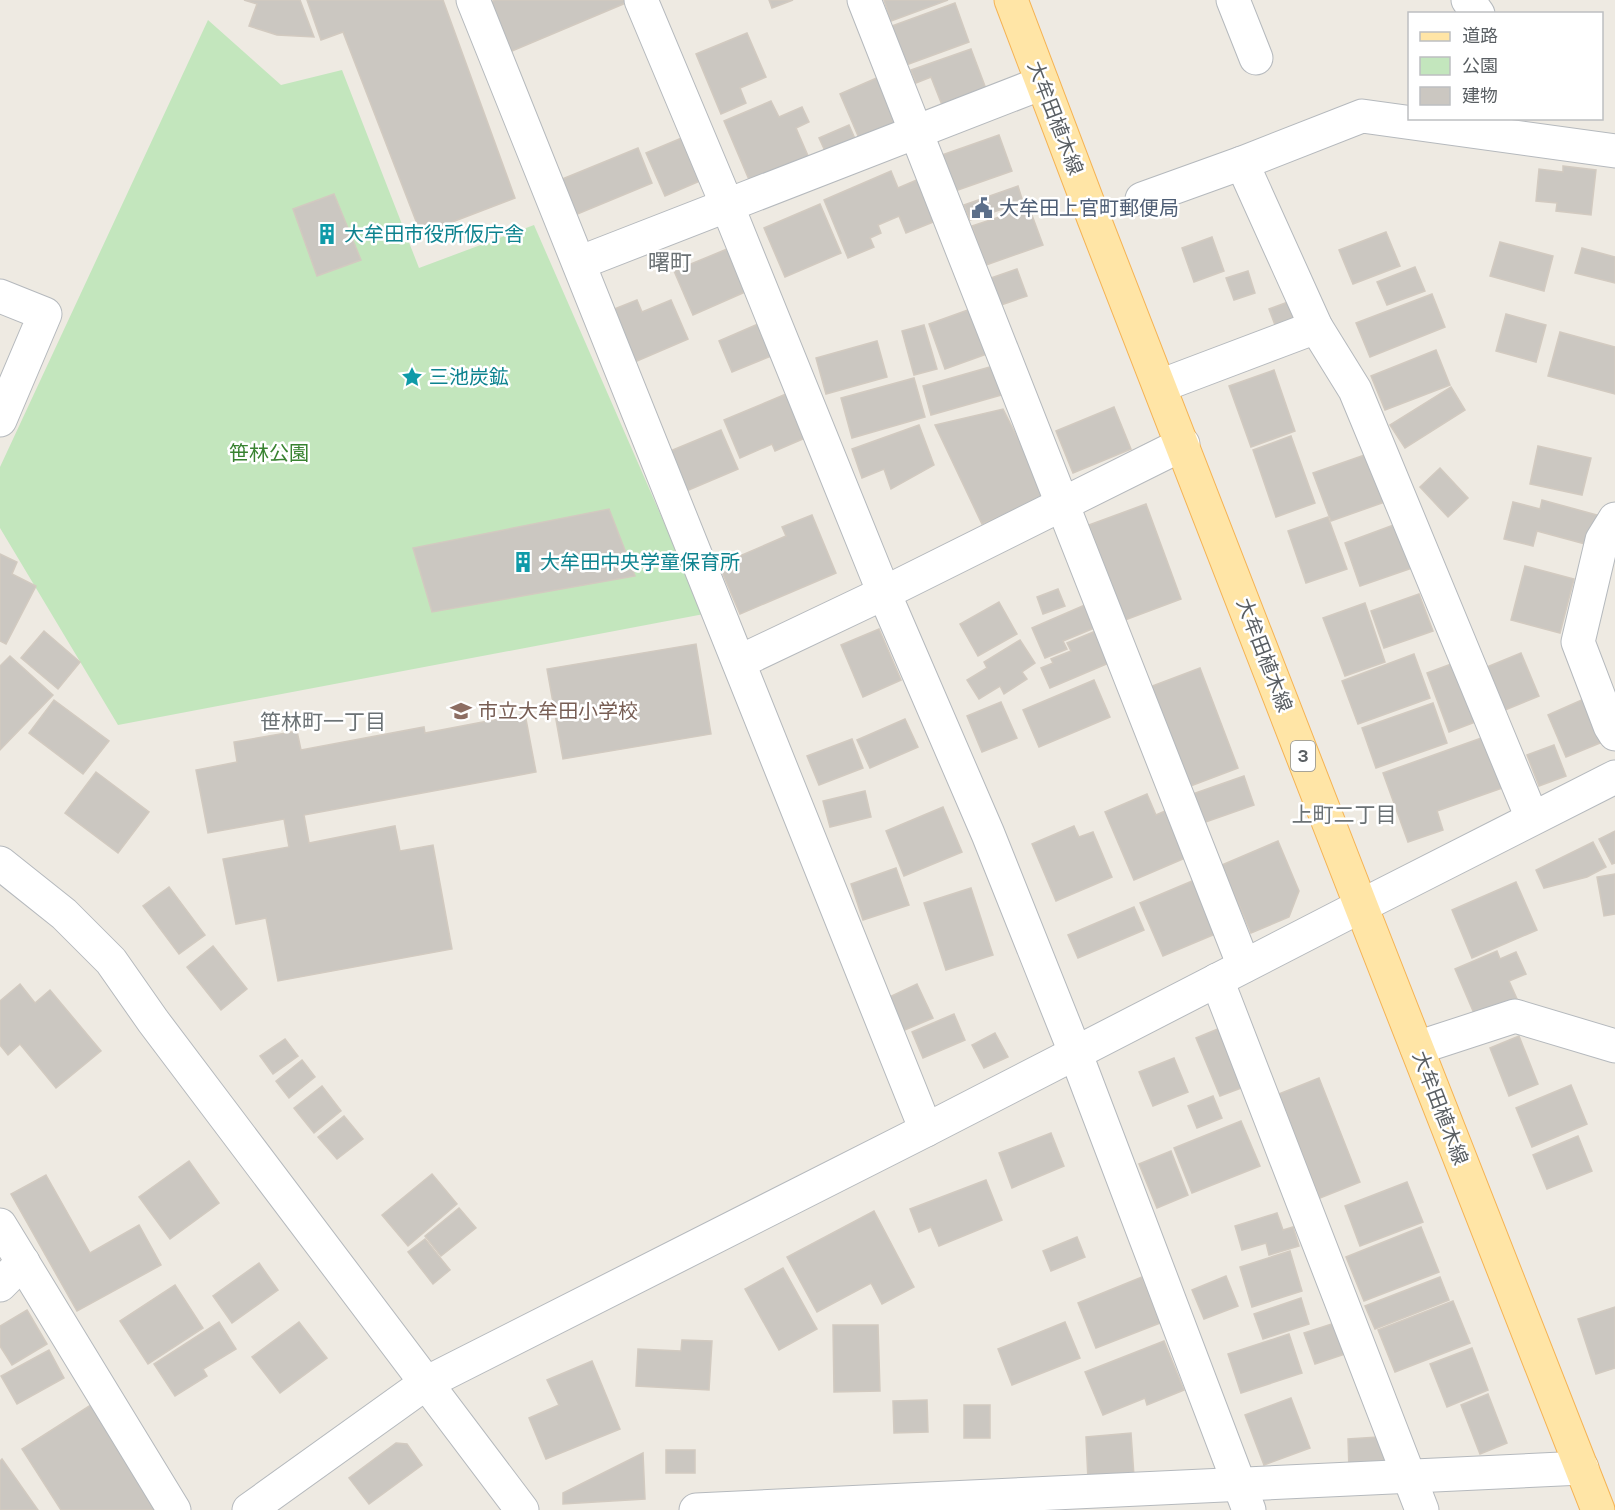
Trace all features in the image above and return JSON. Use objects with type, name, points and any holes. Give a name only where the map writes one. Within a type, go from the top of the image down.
[{"type":"main road","name":"大牟田植木線","points":[[1011,0],[1361,906],[1598,1510]]},
{"type":"street","points":[[473,0],[926,1130]]},
{"type":"street","points":[[641,0],[727,205],[884,593],[988,834],[1075,1052],[1244,1497]]},
{"type":"street","points":[[864,0],[1063,504],[1422,1510]]},
{"type":"street","points":[[1233,0],[1256,58]]},
{"type":"street","points":[[579,263],[1042,83]]},
{"type":"street","points":[[1142,199],[1242,164],[1362,116],[1408,120]]},
{"type":"street","points":[[1413,120],[1502,127],[1615,151]]},
{"type":"street","points":[[1242,164],[1316,327],[1355,390],[1532,818]]},
{"type":"street","points":[[0,296],[45,314],[0,420]]},
{"type":"street","points":[[1160,386],[1316,327]]},
{"type":"street","points":[[739,662],[884,593],[1183,444]]},
{"type":"street","points":[[1615,519],[1602,540],[1578,642],[1615,734]]},
{"type":"street","points":[[249,1510],[426,1383],[1615,777]]},
{"type":"street","points":[[0,863],[64,914],[111,962],[522,1510]]},
{"type":"street","points":[[1417,1048],[1515,1016],[1615,1046]]},
{"type":"street","points":[[0,1225],[174,1510]]},
{"type":"street","points":[[0,1285],[22,1262]]},
{"type":"street","points":[[696,1510],[1244,1497],[1409,1476],[1582,1468]]},
{"type":"green space","name":"笹林公園","points":[[208,20],[281,85],[342,70],[419,268],[534,225],[704,614],[118,725],[0,528],[0,467]]},
{"type":"building","points":[[244,0],[300,0],[314,37],[277,35],[249,26],[257,4]]},
{"type":"building","points":[[307,0],[443,0],[515,198],[421,234],[343,32],[321,40]]},
{"type":"building","points":[[495,0],[627,0],[628,2],[512,51],[491,2]]},
{"type":"building","points":[[769,0],[793,0],[772,8]]},
{"type":"building","points":[[884,0],[948,0],[891,21]]},
{"type":"building","points":[[955,3],[969,42],[906,65],[892,26]]},
{"type":"building","points":[[747,33],[766,77],[740,88],[746,103],[721,114],[696,54]]},
{"type":"building","points":[[971,49],[988,94],[944,110],[931,77],[916,83],[911,70]]},
{"type":"building","points":[[888,73],[910,125],[862,145],[840,94]]},
{"type":"building","points":[[771,101],[779,117],[802,107],[809,122],[796,128],[809,158],[750,182],[724,121]]},
{"type":"building","points":[[849,125],[856,141],[826,153],[819,138]]},
{"type":"building","points":[[999,135],[1012,171],[955,191],[942,155]]},
{"type":"building","points":[[684,137],[702,180],[665,196],[646,153]]},
{"type":"building","points":[[638,148],[652,183],[575,215],[560,180]]},
{"type":"building","points":[[1563,166],[1596,170],[1591,215],[1556,211],[1557,203],[1536,201],[1539,169],[1563,172]]},
{"type":"building","points":[[891,171],[898,188],[926,176],[943,218],[906,233],[899,216],[878,225],[881,233],[870,238],[874,247],[848,258],[824,200]]},
{"type":"building","points":[[1018,186],[1023,202],[970,220],[964,205]]},
{"type":"building","name":"大牟田市役所仮庁舎","points":[[334,194],[361,260],[317,276],[293,209]]},
{"type":"building","points":[[820,204],[841,253],[785,277],[764,228]]},
{"type":"building","points":[[1029,207],[1043,245],[986,265],[972,226]]},
{"type":"building","points":[[1386,232],[1400,266],[1353,284],[1339,250]]},
{"type":"building","points":[[1212,237],[1224,271],[1194,282],[1182,248]]},
{"type":"building","points":[[1500,242],[1553,256],[1544,291],[1490,276]]},
{"type":"building","points":[[1582,248],[1615,257],[1615,283],[1575,273]]},
{"type":"building","points":[[727,249],[745,292],[693,315],[674,271]]},
{"type":"building","points":[[1415,267],[1425,291],[1387,305],[1377,282]]},
{"type":"building","points":[[1017,269],[1027,296],[1001,305],[991,278]]},
{"type":"building","points":[[1248,271],[1255,293],[1234,300],[1226,278]]},
{"type":"building","points":[[1432,294],[1445,327],[1370,357],[1356,323]]},
{"type":"building","points":[[1299,298],[1312,334],[1282,344],[1269,309]]},
{"type":"building","points":[[637,300],[642,312],[671,300],[688,339],[630,364],[607,312]]},
{"type":"building","points":[[979,306],[995,351],[945,369],[929,324]]},
{"type":"building","points":[[1506,314],[1546,325],[1536,362],[1496,351]]},
{"type":"building","points":[[758,324],[771,356],[732,372],[719,341]]},
{"type":"building","points":[[924,325],[937,369],[914,375],[902,331]]},
{"type":"building","points":[[1560,332],[1615,347],[1615,394],[1548,376]]},
{"type":"building","points":[[877,341],[887,377],[826,394],[816,358]]},
{"type":"building","points":[[1436,350],[1450,385],[1385,410],[1371,376]]},
{"type":"building","points":[[997,365],[1005,394],[931,415],[923,386]]},
{"type":"building","points":[[1274,370],[1295,431],[1251,447],[1229,386]]},
{"type":"building","points":[[914,378],[925,417],[852,438],[841,398]]},
{"type":"building","points":[[1451,387],[1465,410],[1405,448],[1390,425]]},
{"type":"building","points":[[786,394],[805,438],[775,451],[772,444],[740,458],[724,420]]},
{"type":"building","points":[[1114,407],[1131,449],[1073,473],[1056,431]]},
{"type":"building","points":[[1003,409],[1047,496],[982,524],[935,425]]},
{"type":"building","points":[[919,425],[934,465],[891,489],[884,469],[862,478],[852,449]]},
{"type":"building","points":[[721,430],[738,469],[684,492],[668,452]]},
{"type":"building","points":[[1291,436],[1315,503],[1276,517],[1253,450]]},
{"type":"building","points":[[1538,446],[1591,458],[1582,495],[1530,484]]},
{"type":"building","points":[[1379,450],[1396,498],[1331,521],[1313,473]]},
{"type":"building","points":[[1440,468],[1468,498],[1448,517],[1420,487]]},
{"type":"building","points":[[1542,500],[1608,518],[1600,548],[1537,531],[1533,546],[1504,539],[1513,502],[1540,509]]},
{"type":"building","points":[[1146,504],[1181,599],[1125,620],[1089,525]]},
{"type":"building","name":"大牟田中央学童保育所","points":[[609,509],[635,576],[432,612],[413,548]]},
{"type":"building","points":[[812,515],[836,573],[740,614],[719,565],[786,536],[782,527]]},
{"type":"building","points":[[1328,517],[1347,569],[1306,583],[1288,531]]},
{"type":"building","points":[[1399,523],[1415,567],[1360,586],[1345,543]]},
{"type":"building","points":[[0,554],[17,562],[12,574],[36,586],[6,644],[0,641]]},
{"type":"building","points":[[1525,566],[1574,579],[1560,633],[1511,620]]},
{"type":"building","points":[[1058,589],[1065,606],[1043,614],[1037,597]]},
{"type":"building","points":[[1419,594],[1433,631],[1384,648],[1371,611]]},
{"type":"building","points":[[1094,601],[1104,624],[1063,641],[1067,649],[1045,658],[1032,628]]},
{"type":"building","points":[[999,602],[1017,634],[978,656],[960,624]]},
{"type":"building","points":[[1365,603],[1385,662],[1345,676],[1323,618]]},
{"type":"building","points":[[879,629],[901,680],[863,697],[841,645]]},
{"type":"building","points":[[1098,630],[1111,662],[1050,688],[1041,668],[1053,663],[1051,659],[1071,651],[1067,643]]},
{"type":"building","points":[[44,631],[80,662],[58,689],[21,658]]},
{"type":"building","points":[[1020,640],[1035,663],[1022,672],[1027,679],[1004,694],[1000,686],[979,699],[967,680],[987,668],[984,662]]},
{"type":"building","points":[[696,644],[711,734],[563,759],[547,669]]},
{"type":"building","points":[[1521,653],[1539,696],[1505,710],[1487,667]]},
{"type":"building","points":[[1414,654],[1430,698],[1358,724],[1342,681]]},
{"type":"building","points":[[10,656],[53,695],[0,750],[0,666]]},
{"type":"building","points":[[1462,660],[1483,719],[1449,732],[1427,673]]},
{"type":"building","points":[[1200,668],[1238,768],[1180,790],[1142,690]]},
{"type":"building","points":[[1094,680],[1110,717],[1039,747],[1023,710]]},
{"type":"building","points":[[1593,695],[1612,738],[1566,757],[1548,715]]},
{"type":"building","points":[[54,700],[109,741],[83,774],[29,733]]},
{"type":"building","points":[[1001,702],[1017,738],[982,752],[967,716]]},
{"type":"building","points":[[1433,703],[1447,743],[1376,768],[1362,728]]},
{"type":"building","points":[[525,714],[536,772],[304,815],[309,843],[395,826],[400,851],[433,845],[452,949],[278,981],[266,918],[236,924],[223,859],[289,847],[284,819],[208,833],[196,770],[237,762],[234,742],[297,731],[301,750],[424,727],[425,733]]},
{"type":"building","points":[[905,719],[918,747],[870,768],[857,740]]},
{"type":"building","points":[[1487,736],[1505,787],[1437,811],[1443,830],[1408,842],[1383,773]]},
{"type":"building","points":[[852,739],[863,768],[819,785],[807,756]]},
{"type":"building","points":[[1554,745],[1566,776],[1539,786],[1527,755]]},
{"type":"building","points":[[96,772],[149,812],[118,853],[65,813]]},
{"type":"building","points":[[1244,776],[1254,805],[1197,825],[1187,796]]},
{"type":"building","points":[[865,791],[871,817],[830,827],[823,801]]},
{"type":"building","points":[[1147,794],[1156,815],[1165,811],[1185,858],[1134,880],[1105,812]]},
{"type":"building","points":[[943,807],[962,852],[904,876],[886,831]]},
{"type":"building","points":[[1074,826],[1079,837],[1093,832],[1112,877],[1056,901],[1032,844]]},
{"type":"building","points":[[1615,831],[1615,863],[1612,864],[1599,839]]},
{"type":"building","points":[[1278,841],[1299,891],[1289,917],[1251,933],[1222,865]]},
{"type":"building","points":[[1593,842],[1606,867],[1587,877],[1544,888],[1536,870]]},
{"type":"building","points":[[896,868],[909,905],[863,920],[851,884]]},
{"type":"building","points":[[1615,874],[1615,914],[1604,916],[1597,877]]},
{"type":"building","points":[[1204,876],[1227,929],[1163,956],[1140,903]]},
{"type":"building","points":[[1516,882],[1537,930],[1472,958],[1452,910]]},
{"type":"building","points":[[169,887],[205,935],[179,954],[143,906]]},
{"type":"building","points":[[971,888],[993,955],[946,970],[924,903]]},
{"type":"building","points":[[1134,907],[1144,930],[1078,958],[1068,935]]},
{"type":"building","points":[[213,946],[247,989],[221,1010],[187,967]]},
{"type":"building","points":[[1497,951],[1500,959],[1516,952],[1526,974],[1509,981],[1518,1001],[1476,1018],[1455,969]]},
{"type":"building","points":[[20,984],[35,1003],[50,990],[101,1051],[56,1088],[20,1044],[8,1055],[0,1045],[0,1001]]},
{"type":"building","points":[[917,984],[933,1018],[900,1032],[885,999]]},
{"type":"building","points":[[954,1014],[965,1040],[923,1058],[912,1032]]},
{"type":"building","points":[[1225,1026],[1249,1085],[1220,1096],[1196,1038]]},
{"type":"building","points":[[995,1033],[1008,1057],[984,1068],[972,1045]]},
{"type":"building","points":[[1519,1036],[1538,1084],[1509,1096],[1490,1048]]},
{"type":"building","points":[[285,1039],[298,1056],[273,1074],[260,1056]]},
{"type":"building","points":[[1174,1058],[1188,1092],[1153,1106],[1139,1072]]},
{"type":"building","points":[[302,1060],[315,1077],[289,1098],[276,1081]]},
{"type":"building","points":[[1319,1078],[1360,1182],[1320,1198],[1279,1094]]},
{"type":"building","points":[[1571,1085],[1587,1124],[1532,1147],[1516,1108]]},
{"type":"building","points":[[322,1086],[341,1111],[314,1133],[294,1108]]},
{"type":"building","points":[[1213,1096],[1222,1118],[1197,1128],[1188,1106]]},
{"type":"building","points":[[344,1116],[363,1139],[337,1159],[318,1137]]},
{"type":"building","points":[[1241,1121],[1260,1166],[1192,1193],[1174,1148]]},
{"type":"building","points":[[1051,1133],[1064,1166],[1012,1188],[999,1153]]},
{"type":"building","points":[[1578,1136],[1592,1171],[1547,1189],[1533,1155]]},
{"type":"building","points":[[1171,1151],[1188,1195],[1157,1208],[1139,1164]]},
{"type":"building","points":[[189,1161],[219,1203],[170,1239],[139,1197]]},
{"type":"building","points":[[432,1174],[457,1204],[408,1246],[382,1215]]},
{"type":"building","points":[[46,1175],[90,1253],[139,1225],[161,1265],[77,1311],[11,1194]]},
{"type":"building","points":[[986,1180],[1002,1220],[939,1246],[931,1227],[919,1232],[910,1209]]},
{"type":"building","points":[[1407,1182],[1423,1222],[1360,1246],[1345,1206]]},
{"type":"building","points":[[459,1208],[476,1228],[441,1256],[425,1236]]},
{"type":"building","points":[[874,1211],[914,1287],[882,1304],[871,1283],[817,1312],[787,1257]]},
{"type":"building","points":[[1277,1213],[1283,1230],[1293,1227],[1299,1246],[1269,1255],[1266,1243],[1242,1250],[1235,1226]]},
{"type":"building","points":[[1421,1227],[1439,1272],[1364,1301],[1346,1257]]},
{"type":"building","points":[[1077,1237],[1085,1257],[1051,1271],[1043,1251]]},
{"type":"building","points":[[425,1239],[450,1270],[433,1284],[408,1252]]},
{"type":"building","points":[[1290,1251],[1302,1291],[1252,1307],[1240,1267]]},
{"type":"building","points":[[259,1263],[278,1290],[232,1323],[213,1296]]},
{"type":"building","points":[[783,1268],[817,1329],[779,1350],[745,1289]]},
{"type":"building","points":[[1226,1276],[1238,1306],[1204,1319],[1192,1290]]},
{"type":"building","points":[[1142,1277],[1160,1323],[1096,1348],[1078,1303]]},
{"type":"building","points":[[1440,1277],[1449,1300],[1375,1329],[1365,1306]]},
{"type":"building","points":[[175,1285],[203,1328],[148,1364],[120,1321]]},
{"type":"building","points":[[1301,1298],[1309,1324],[1263,1339],[1254,1314]]},
{"type":"building","points":[[1453,1301],[1470,1343],[1395,1372],[1378,1330]]},
{"type":"building","points":[[1615,1307],[1615,1368],[1596,1374],[1578,1319]]},
{"type":"building","points":[[27,1310],[47,1344],[12,1365],[0,1346],[0,1326]]},
{"type":"building","points":[[1341,1321],[1351,1352],[1315,1364],[1304,1333]]},
{"type":"building","points":[[219,1322],[236,1349],[203,1369],[207,1376],[175,1396],[154,1364]]},
{"type":"building","points":[[299,1322],[327,1358],[280,1393],[252,1357]]},
{"type":"building","points":[[1065,1322],[1080,1358],[1012,1385],[998,1349]]},
{"type":"building","points":[[833,1325],[878,1325],[880,1391],[834,1392]]},
{"type":"building","points":[[1289,1334],[1302,1373],[1241,1393],[1228,1354]]},
{"type":"building","points":[[682,1340],[712,1341],[709,1390],[636,1386],[638,1349],[681,1351]]},
{"type":"building","points":[[1164,1341],[1184,1390],[1147,1405],[1145,1398],[1103,1415],[1085,1372]]},
{"type":"building","points":[[1472,1348],[1488,1390],[1447,1407],[1430,1364]]},
{"type":"building","points":[[49,1350],[64,1378],[17,1404],[1,1376]]},
{"type":"building","points":[[592,1361],[620,1429],[546,1459],[529,1418],[559,1405],[547,1380]]},
{"type":"building","points":[[1488,1394],[1507,1443],[1480,1454],[1461,1405]]},
{"type":"building","points":[[1291,1398],[1310,1448],[1264,1465],[1245,1415]]},
{"type":"building","points":[[927,1400],[928,1432],[894,1433],[893,1401]]},
{"type":"building","points":[[97,1401],[166,1510],[61,1510],[22,1449]]},
{"type":"building","points":[[964,1405],[990,1405],[990,1438],[964,1438]]},
{"type":"building","points":[[1131,1433],[1134,1476],[1088,1480],[1086,1437]]},
{"type":"building","points":[[1393,1436],[1395,1468],[1349,1470],[1348,1439]]},
{"type":"building","points":[[396,1443],[407,1444],[422,1465],[369,1504],[349,1478]]},
{"type":"building","points":[[666,1450],[695,1450],[695,1473],[666,1473]]},
{"type":"building","points":[[643,1453],[645,1499],[563,1504],[563,1493]]},
{"type":"building","points":[[2,1459],[38,1510],[0,1510],[0,1461]]},
{"type":"place","name":"大牟田上官町郵便局","points":[[982,208]]},
{"type":"place","name":"大牟田市役所仮庁舎","points":[[327,234]]},
{"type":"place","name":"三池炭鉱","points":[[412,377]]},
{"type":"place","name":"大牟田中央学童保育所","points":[[523,562]]},
{"type":"place","name":"市立大牟田小学校","points":[[461,711]]},
{"type":"district","name":"曙町","points":[[670,263]]},
{"type":"district","name":"笹林町一丁目","points":[[323,722]]},
{"type":"district","name":"上町二丁目","points":[[1344,815]]}]
